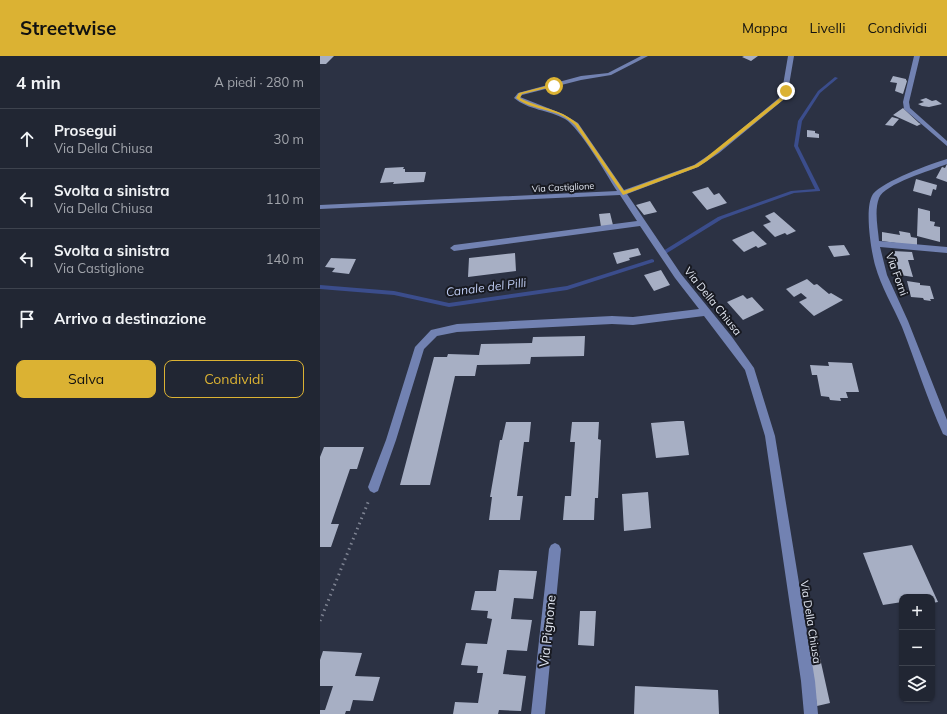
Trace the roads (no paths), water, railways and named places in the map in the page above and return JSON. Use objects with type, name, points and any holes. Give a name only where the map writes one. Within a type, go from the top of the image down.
[{"type":"street","name":"Via Della Chiusa","points":[[646,56],[621,66],[609,74],[581,78],[520,94],[518,98],[526,103],[555,111],[566,116],[576,124],[678,276],[730,340],[749,368],[770,436],[808,681],[811,714]]},
{"type":"street","name":"Via Castiglione","points":[[320,207],[623,194],[696,166],[717,152],[781,99],[786,91],[791,56]]},
{"type":"street","points":[[916,56],[906,102],[907,108],[947,144]]},
{"type":"street","name":"Via Forni","points":[[947,161],[919,173],[907,176],[890,185],[876,195],[874,203],[874,233],[880,267],[906,327],[947,431]]},
{"type":"street","points":[[454,248],[642,223]]},
{"type":"street","points":[[876,244],[947,250]]},
{"type":"street","points":[[374,487],[391,440],[420,347],[434,333],[457,328],[612,320],[633,321],[706,312]]},
{"type":"street","name":"Via Pignone","points":[[538,714],[555,549]]},
{"type":"waterway","name":"Canale del Pilli","points":[[665,252],[720,218],[793,192],[818,190],[796,146],[800,121],[819,92],[836,78]]},
{"type":"waterway","name":"Canale del Pilli","points":[[320,287],[394,293],[449,305],[567,288],[652,261]]}]
